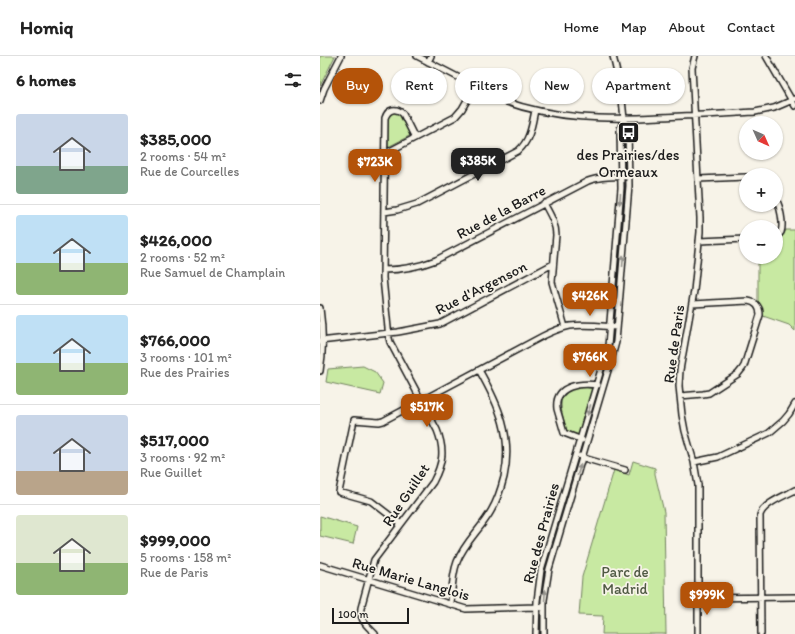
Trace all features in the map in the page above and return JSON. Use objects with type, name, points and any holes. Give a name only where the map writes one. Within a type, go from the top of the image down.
[{"type":"street","points":[[320,102],[327,83],[342,56]]},
{"type":"street","points":[[417,56],[455,76]]},
{"type":"street","points":[[428,62],[431,56]]},
{"type":"street","name":"Rue des Prairies","points":[[544,634],[545,589],[549,569],[614,351],[617,327],[629,177],[628,128],[624,119],[621,90],[613,56]]},
{"type":"street","name":"Rue de Paris","points":[[695,56],[692,68],[700,241],[692,304],[680,370],[680,396],[685,432],[694,462],[698,490],[698,634]]},
{"type":"street","points":[[766,56],[793,99],[795,106]]},
{"type":"street","points":[[513,104],[535,110],[569,116],[624,119],[760,112],[774,108],[793,99]]},
{"type":"street","points":[[384,154],[452,119],[458,115],[465,104]]},
{"type":"street","name":"Rue Guillet","points":[[375,634],[363,621],[360,615],[374,560],[433,482],[442,459],[440,436],[390,342],[383,270],[385,118],[388,112],[391,110],[398,110],[403,114],[415,138]]},
{"type":"street","points":[[384,212],[417,204],[518,151],[529,136],[535,110]]},
{"type":"street","name":"Rue des Prairies","points":[[536,634],[536,606],[541,570],[606,352],[621,188],[620,129],[624,119]]},
{"type":"street","name":"Rue de la Barre","points":[[383,270],[412,268],[430,262],[590,180],[621,176],[629,177]]},
{"type":"street","points":[[698,179],[739,176]]},
{"type":"street","points":[[544,203],[556,228],[552,286],[565,327]]},
{"type":"street","points":[[700,241],[739,239]]},
{"type":"street","name":"Rue d'Argenson","points":[[322,341],[389,334],[440,324],[553,264]]},
{"type":"street","points":[[680,396],[709,393],[740,372],[744,366],[760,315],[757,305],[748,301],[692,304]]},
{"type":"street","points":[[320,308],[323,351],[320,371]]},
{"type":"street","points":[[401,524],[371,501],[339,492],[354,420],[381,422],[543,336],[565,327],[617,327]]},
{"type":"street","points":[[451,604],[453,578],[457,561],[464,547],[483,523],[495,503],[502,484],[506,466],[507,451],[501,418],[493,396],[479,370]]},
{"type":"street","points":[[587,442],[564,433],[556,405],[562,391],[570,387],[580,384],[603,387]]},
{"type":"street","points":[[694,462],[718,457],[769,433],[786,418],[795,404]]},
{"type":"street","points":[[576,454],[587,459],[625,470]]},
{"type":"street","points":[[761,634],[761,512],[767,506],[795,490]]},
{"type":"street","name":"Rue Marie Langlois","points":[[320,565],[468,609],[536,606],[544,608]]},
{"type":"street","points":[[698,598],[795,597]]},
{"type":"green space","points":[[320,56],[335,56],[320,86]]},
{"type":"green space","points":[[393,113],[397,113],[400,116],[411,135],[388,147],[388,120],[389,116]]},
{"type":"green space","points":[[786,230],[795,230],[795,331],[789,325],[763,316],[763,308],[758,301],[758,264],[783,264],[783,236]]},
{"type":"green space","points":[[363,366],[375,372],[383,383],[380,394],[326,382],[328,369]]},
{"type":"green space","points":[[584,387],[593,389],[579,435],[567,431],[561,408],[561,402],[563,396],[567,392]]},
{"type":"green space","name":"Parc de Madrid","points":[[633,461],[655,468],[655,474],[664,512],[666,634],[602,634],[603,616],[579,615],[582,577],[614,470],[629,475]]},
{"type":"green space","points":[[320,516],[357,527],[353,544],[320,536]]},
{"type":"place","name":"des Prairies/des Ormeaux","points":[[628,132]]}]
